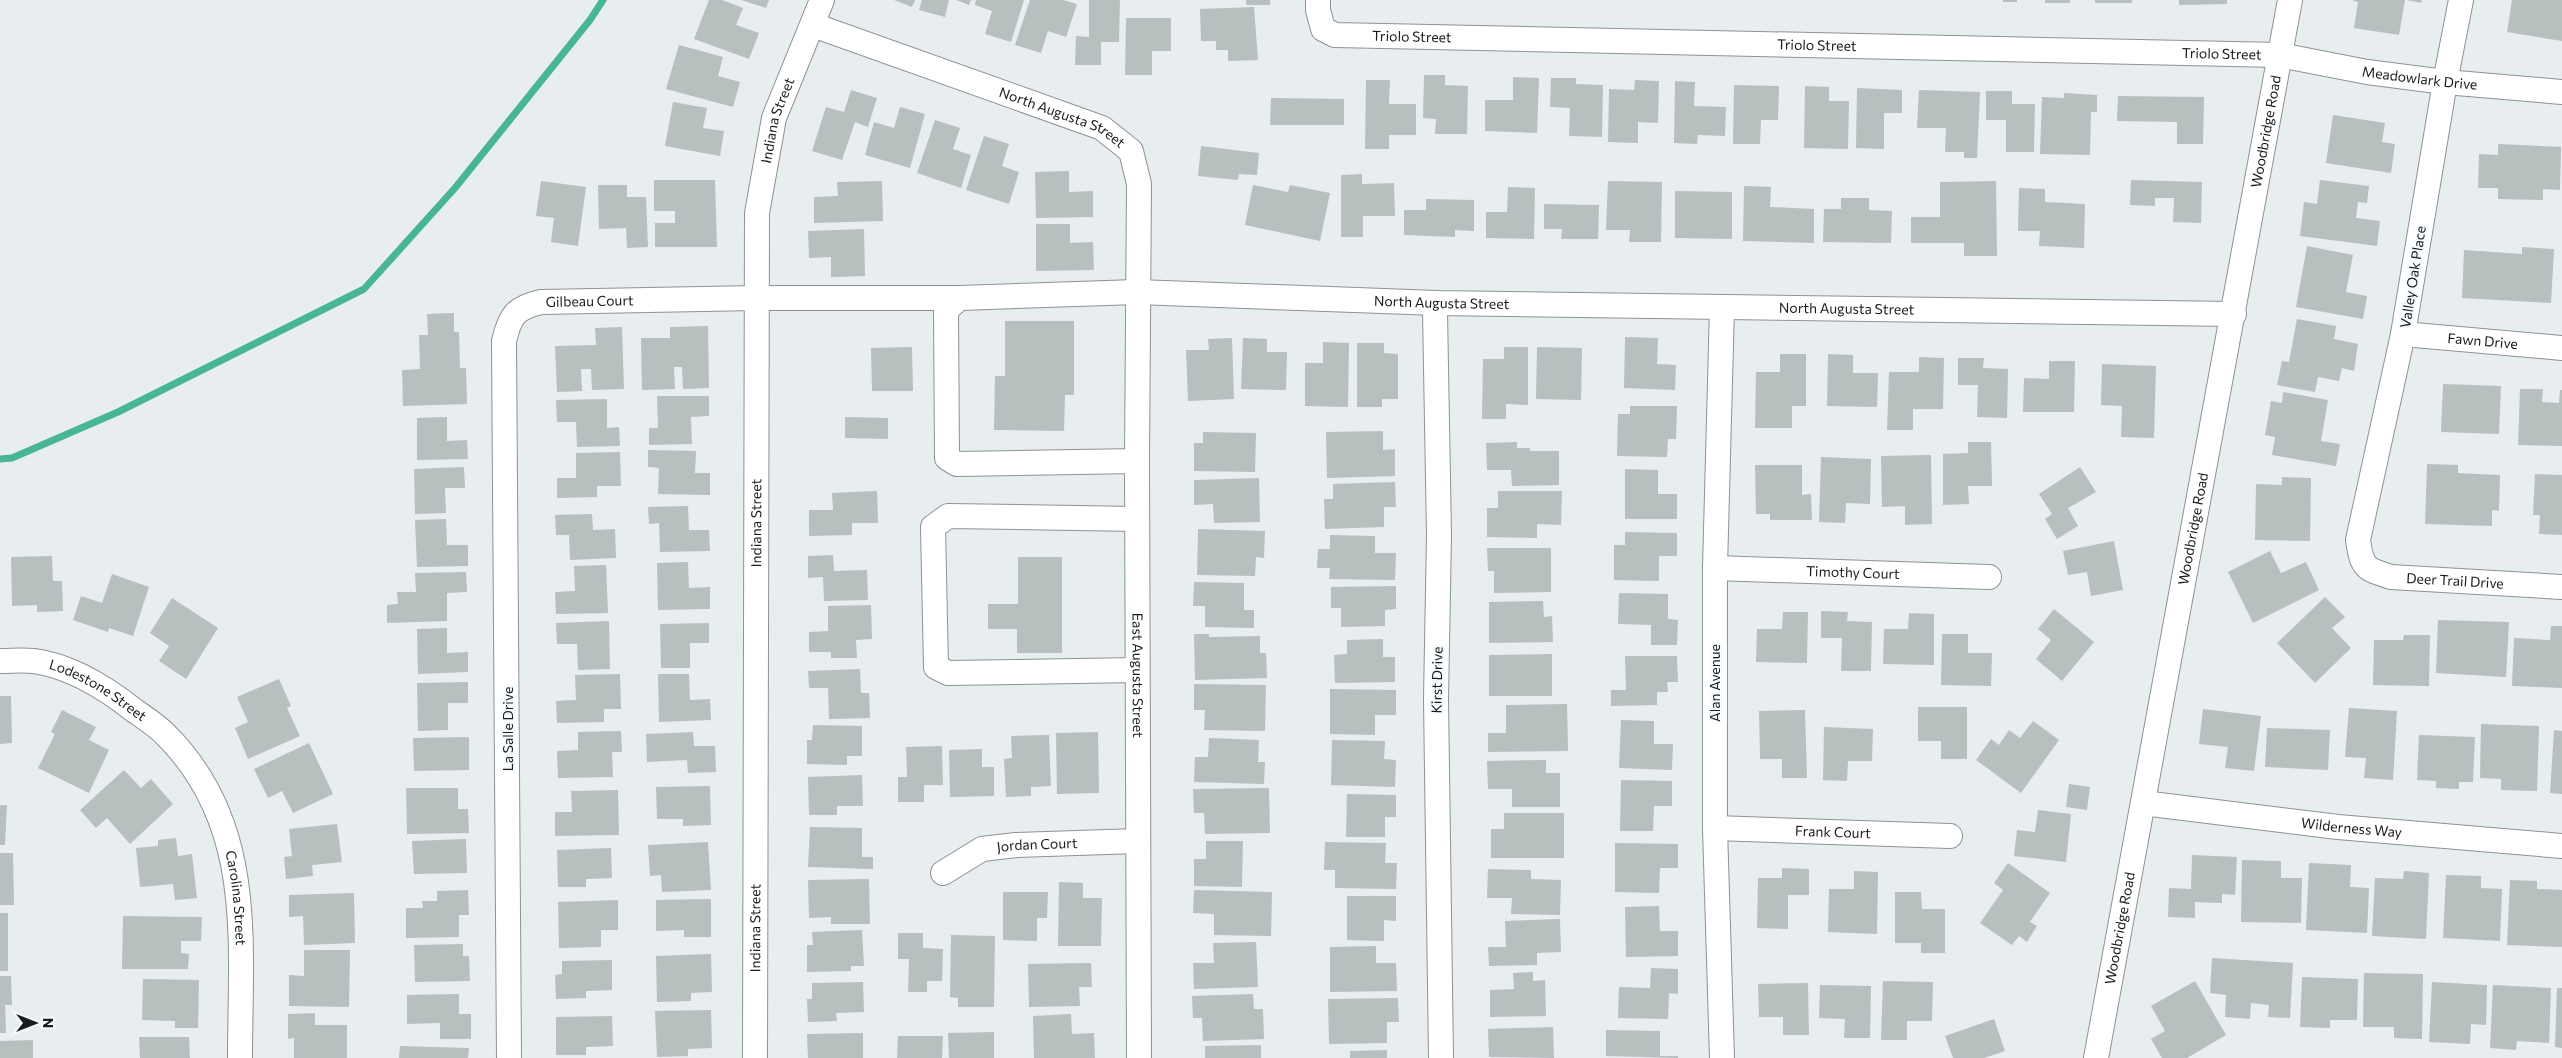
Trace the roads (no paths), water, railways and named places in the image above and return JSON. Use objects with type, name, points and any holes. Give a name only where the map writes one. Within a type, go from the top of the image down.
[{"type":"street","name":"Indiana Street","points":[[755,1058],[757,212],[774,118],[822,0]]},
{"type":"street","name":"Triolo Street","points":[[1318,0],[1318,10],[1323,29],[1335,35],[2280,55]]},
{"type":"street","name":"Woodbridge Road","points":[[2096,1058],[2234,314],[2290,0]]},
{"type":"street","name":"Valley Oak Place","points":[[2360,552],[2358,540],[2403,334],[2445,82],[2461,0]]},
{"type":"street","name":"North Augusta Street","points":[[813,25],[1102,128],[1131,151],[1139,184],[1137,292],[1437,303],[2234,314]]},
{"type":"street","name":"Meadowlark Drive","points":[[2280,55],[2367,72],[2445,82],[2562,92]]},
{"type":"street","name":"Gilbeau Court","points":[[504,400],[504,341],[508,321],[523,306],[541,302],[756,298],[960,298],[1137,292]]},
{"type":"street","name":"East Augusta Street","points":[[1137,292],[1139,1058]]},
{"type":"street","points":[[960,298],[946,310],[947,458],[957,464],[1137,461]]},
{"type":"street","name":"Kirst Drive","points":[[1437,303],[1435,311],[1439,535],[1436,699],[1441,1058]]},
{"type":"street","name":"Alan Avenue","points":[[1722,307],[1715,568],[1715,828],[1722,1058]]},
{"type":"street","name":"Fawn Drive","points":[[2403,334],[2562,348]]},
{"type":"street","name":"La Salle Drive","points":[[504,400],[509,1058]]},
{"type":"street","points":[[1137,519],[948,516],[933,527],[936,667],[948,673],[1137,670]]},
{"type":"street","name":"Deer Trail Drive","points":[[2360,552],[2361,561],[2369,570],[2391,577],[2562,587]]},
{"type":"street","name":"Timothy Court","points":[[1715,568],[1989,577]]},
{"type":"street","name":"Lodestone Street","points":[[0,661],[34,661],[66,670],[108,690],[164,733],[180,752]]},
{"type":"street","name":"Carolina Street","points":[[180,752],[193,767],[214,801],[235,867],[241,913],[240,1058]]},
{"type":"street","name":"Wilderness Way","points":[[2143,803],[2338,827],[2562,846]]},
{"type":"street","name":"Frank Court","points":[[1715,828],[1950,836]]},
{"type":"street","name":"Jordan Court","points":[[943,873],[982,849],[1016,845],[1138,841]]},
{"type":"waterway","points":[[0,459],[12,458],[118,412],[364,289],[455,188],[590,20],[603,0]]}]
